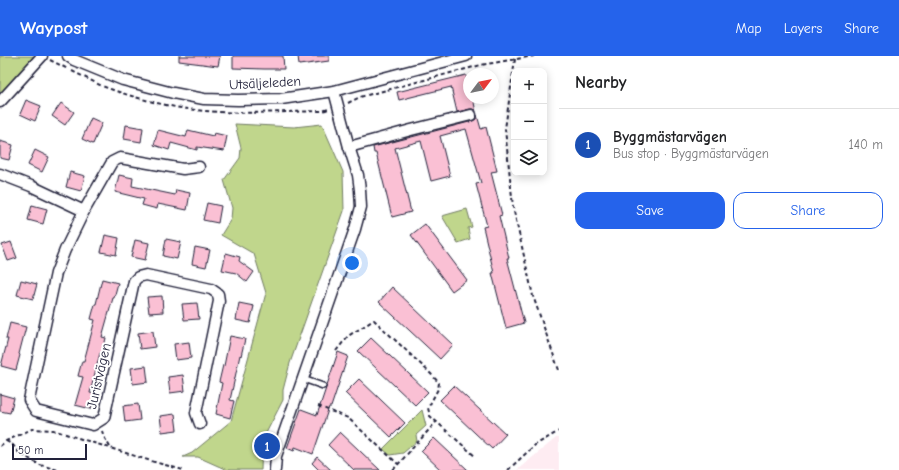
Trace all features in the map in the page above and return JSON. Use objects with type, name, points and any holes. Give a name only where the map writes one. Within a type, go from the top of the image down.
[{"type":"street","points":[[0,102],[42,56]]},
{"type":"street","name":"Utsäljeleden","points":[[68,56],[74,60],[123,80],[173,93],[204,99],[238,100],[281,99],[334,91],[466,56]]},
{"type":"street","points":[[275,470],[276,456],[361,208],[358,175],[334,91]]},
{"type":"street","points":[[349,147],[471,115]]},
{"type":"street","name":"Juristvägen","points":[[199,167],[183,169],[120,158],[112,162],[84,211],[65,250],[56,273],[29,400],[36,411],[93,425],[104,418],[134,281],[138,278],[146,276],[211,289],[218,294],[219,300],[196,413],[200,424]]},
{"type":"street","points":[[0,174],[31,186],[84,211]]},
{"type":"lane","points":[[303,378],[323,386]]},
{"type":"path","points":[[515,59],[505,129],[513,207],[533,296],[559,370]]},
{"type":"path","points":[[336,351],[348,336],[374,320],[439,383],[438,389],[428,408],[430,416],[476,457]]},
{"type":"path","points":[[318,406],[348,418],[398,464]]},
{"type":"path","points":[[100,421],[104,437],[110,448]]},
{"type":"path","points":[[392,470],[436,422]]},
{"type":"path","points":[[0,446],[6,440],[32,429],[53,430],[183,470]]},
{"type":"path","points":[[510,470],[535,446],[559,431]]},
{"type":"path","points":[[6,440],[13,445],[19,454],[40,465],[58,470]]},
{"type":"shaded area","points":[[556,438],[559,438],[559,470],[517,470]]},
{"type":"green space","points":[[0,56],[37,56],[0,95]]},
{"type":"green space","points":[[235,124],[294,127],[322,124],[343,172],[344,211],[290,363],[283,390],[283,400],[262,441],[261,470],[227,470],[198,457],[183,457],[192,453],[231,421],[266,293],[254,254],[221,235],[231,219],[232,208],[224,180],[240,158],[241,148]]},
{"type":"green space","points":[[467,209],[472,227],[468,228],[470,239],[458,243],[442,216]]},
{"type":"green space","points":[[422,410],[426,426],[416,435],[417,441],[403,453],[390,455],[383,449]]},
{"type":"building","points":[[179,56],[220,56],[218,66],[179,61]]},
{"type":"building","points":[[233,56],[283,56],[284,69],[233,68]]},
{"type":"building","points":[[298,56],[329,56],[329,61],[299,65]]},
{"type":"building","points":[[463,76],[463,104],[474,104],[476,112],[473,109],[470,109],[457,112],[451,87],[399,100],[397,92]]},
{"type":"building","points":[[26,100],[41,106],[35,121],[20,114]]},
{"type":"building","points":[[61,103],[74,112],[65,125],[52,116]]},
{"type":"building","points":[[477,115],[481,129],[486,127],[497,171],[491,172],[502,215],[499,216],[509,258],[507,258],[524,323],[506,328],[492,273],[494,273],[483,227],[487,226],[476,184],[481,183],[466,129],[440,136],[450,176],[431,181],[421,141],[395,148],[411,212],[392,217],[376,153],[374,153],[373,147],[473,121],[476,119]]},
{"type":"building","points":[[91,118],[102,123],[93,144],[82,139]]},
{"type":"building","points":[[126,125],[143,128],[141,142],[124,139]]},
{"type":"building","points":[[158,130],[186,137],[188,130],[213,136],[214,133],[227,136],[224,151],[197,147],[197,150],[171,143],[169,150],[154,145]]},
{"type":"building","points":[[0,141],[13,145],[9,160],[0,158]]},
{"type":"building","points":[[35,150],[49,157],[42,172],[28,165]]},
{"type":"building","points":[[70,172],[85,176],[81,191],[66,187]]},
{"type":"building","points":[[119,175],[133,178],[132,186],[175,195],[176,190],[190,193],[187,210],[158,204],[157,209],[142,205],[144,199],[115,192]]},
{"type":"building","points":[[207,203],[221,206],[218,223],[203,220]]},
{"type":"building","points":[[32,205],[47,209],[43,224],[28,220]]},
{"type":"building","points":[[425,224],[467,280],[452,291],[411,235]]},
{"type":"building","points":[[105,235],[119,238],[116,255],[101,252]]},
{"type":"building","points":[[166,239],[181,242],[177,259],[163,256]]},
{"type":"building","points":[[135,240],[149,243],[145,260],[131,257]]},
{"type":"building","points":[[11,242],[17,258],[8,261],[2,245]]},
{"type":"building","points":[[195,247],[210,250],[206,267],[192,264]]},
{"type":"building","points":[[226,253],[240,257],[239,261],[254,272],[247,282],[236,273],[222,270]]},
{"type":"building","points":[[102,279],[118,283],[102,337],[106,338],[102,354],[100,353],[90,393],[95,394],[91,409],[75,405],[83,377],[78,376],[82,361],[84,361],[95,320],[91,319]]},
{"type":"building","points":[[21,280],[37,284],[33,299],[17,295]]},
{"type":"building","points":[[392,287],[453,345],[440,359],[379,302]]},
{"type":"building","points":[[162,296],[163,312],[149,313],[147,297]]},
{"type":"building","points":[[197,303],[199,319],[184,320],[182,304]]},
{"type":"building","points":[[239,303],[254,306],[250,323],[236,320]]},
{"type":"building","points":[[10,323],[26,327],[16,370],[1,366],[8,339],[6,339]]},
{"type":"building","points":[[153,331],[155,347],[140,349],[138,333]]},
{"type":"building","points":[[230,336],[245,339],[230,400],[234,401],[230,418],[216,414],[222,383],[219,382]]},
{"type":"building","points":[[371,338],[428,392],[415,405],[358,351]]},
{"type":"building","points":[[189,342],[191,358],[176,360],[174,344]]},
{"type":"building","points":[[338,352],[348,356],[313,454],[295,447],[294,451],[287,448],[301,409],[317,415]]},
{"type":"building","points":[[146,366],[148,382],[133,384],[131,368]]},
{"type":"building","points":[[183,375],[185,391],[170,393],[168,377]]},
{"type":"building","points":[[359,379],[405,423],[391,437],[345,393]]},
{"type":"building","points":[[454,386],[506,434],[492,449],[440,400]]},
{"type":"building","points":[[0,394],[14,398],[10,413],[0,411]]},
{"type":"building","points":[[138,404],[140,420],[125,422],[123,406]]},
{"type":"building","points":[[175,414],[177,430],[162,432],[160,416]]},
{"type":"building","points":[[340,432],[380,470],[354,470],[328,445]]},
{"type":"building","points":[[434,438],[468,470],[441,470],[421,451]]},
{"type":"building","points":[[317,457],[331,470],[319,470],[312,463]]},
{"type":"place","name":"Byggmästarvägen","points":[[267,446]]}]
